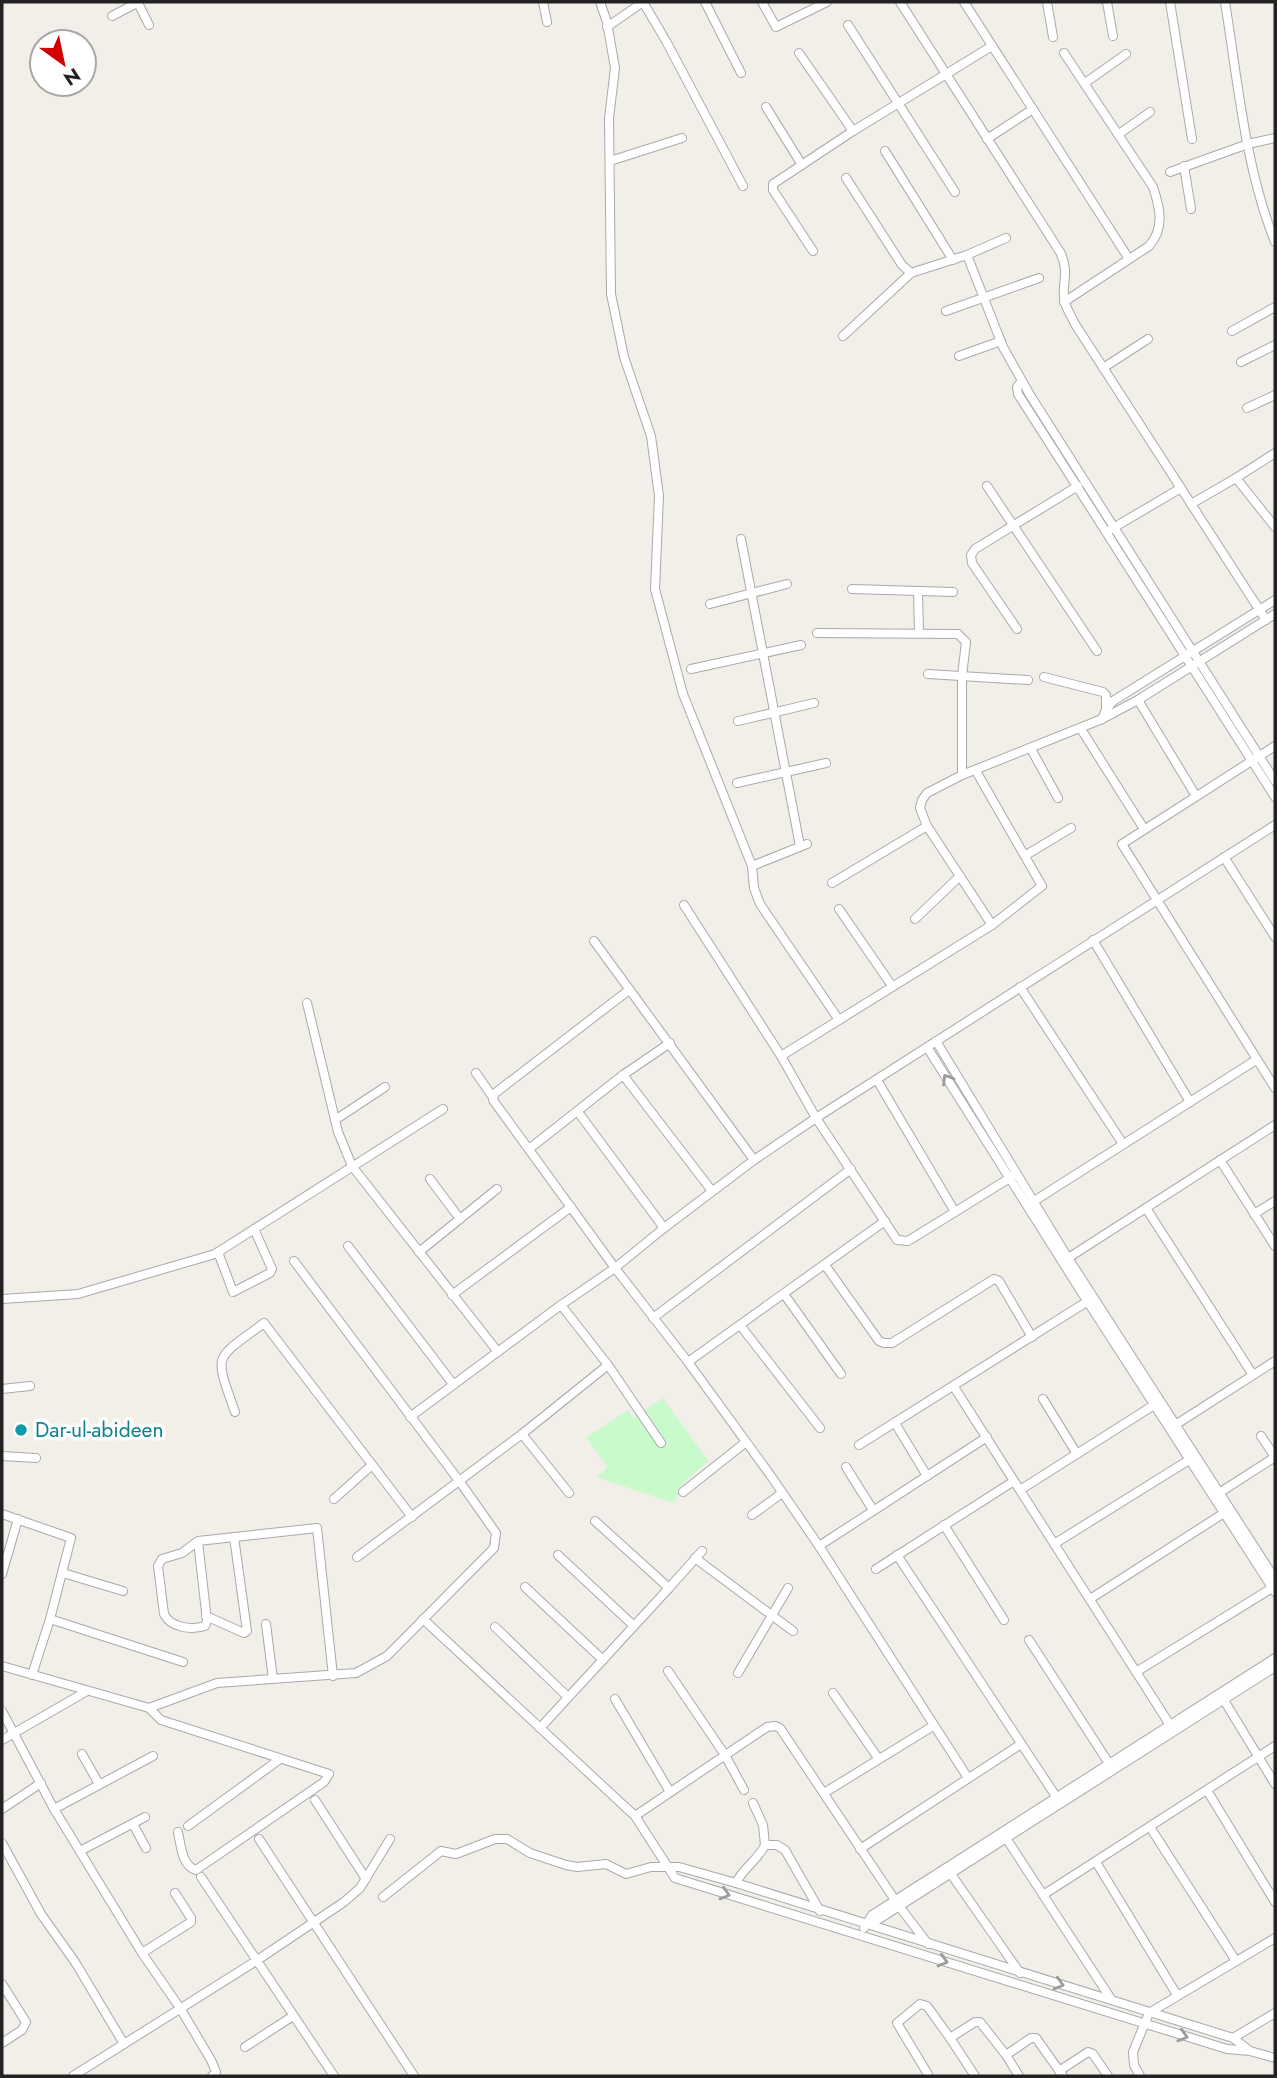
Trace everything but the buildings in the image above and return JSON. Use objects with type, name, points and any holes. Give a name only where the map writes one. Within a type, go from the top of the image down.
[{"type":"street","points":[[112,16],[138,2],[149,25]]},
{"type":"street","points":[[543,2],[547,22]]},
{"type":"street","points":[[600,2],[615,68],[610,117],[611,295],[624,357],[651,436],[659,496],[655,589],[683,694],[751,866],[754,888],[760,904],[839,1020]]},
{"type":"street","points":[[607,27],[643,2],[743,186]]},
{"type":"street","points":[[705,2],[741,73]]},
{"type":"street","points":[[762,2],[776,27],[825,2]]},
{"type":"street","points":[[900,2],[1064,261],[1064,302],[1103,368],[1266,620]]},
{"type":"street","points":[[964,2],[1129,259]]},
{"type":"street","points":[[1047,2],[1053,37]]},
{"type":"street","points":[[1107,2],[1113,36]]},
{"type":"street","points":[[1170,2],[1192,139]]},
{"type":"street","points":[[1225,2],[1248,144],[1267,221],[1275,242]]},
{"type":"street","points":[[848,26],[955,192]]},
{"type":"street","points":[[813,251],[772,187],[853,131],[992,46]]},
{"type":"street","points":[[799,53],[853,131]]},
{"type":"street","points":[[1064,302],[1156,238],[1160,224],[1160,208],[1153,187],[1065,53]]},
{"type":"street","points":[[1085,83],[1126,54]]},
{"type":"street","points":[[766,107],[802,164]]},
{"type":"street","points":[[987,139],[1033,109]]},
{"type":"street","points":[[1119,134],[1150,112]]},
{"type":"street","points":[[610,161],[681,138]]},
{"type":"street","points":[[1170,172],[1248,144],[1275,138]]},
{"type":"street","points":[[885,151],[953,260]]},
{"type":"street","points":[[1185,166],[1191,209]]},
{"type":"street","points":[[846,178],[902,265],[911,273]]},
{"type":"street","points":[[843,336],[911,273],[967,255],[1006,238]]},
{"type":"street","points":[[967,255],[1001,341],[1080,485],[1256,759],[1275,797]]},
{"type":"street","points":[[946,311],[1039,278]]},
{"type":"street","points":[[1231,331],[1275,307]]},
{"type":"street","points":[[1103,368],[1148,339]]},
{"type":"street","points":[[959,356],[1001,341]]},
{"type":"street","points":[[1241,362],[1275,345]]},
{"type":"street","points":[[1247,408],[1275,395]]},
{"type":"street","points":[[1192,504],[1275,453]]},
{"type":"street","points":[[1236,478],[1275,527]]},
{"type":"street","points":[[1017,629],[972,564],[971,555],[975,549],[1080,485]]},
{"type":"street","points":[[986,486],[1097,651]]},
{"type":"street","points":[[1109,530],[1181,488]]},
{"type":"street","points":[[741,539],[786,772],[804,845],[751,866]]},
{"type":"street","points":[[710,604],[787,584]]},
{"type":"street","points":[[852,589],[953,592]]},
{"type":"street","points":[[918,592],[919,633]]},
{"type":"street","points":[[1102,719],[1113,701],[1275,600]]},
{"type":"street","points":[[992,925],[927,826],[920,808],[927,793],[961,775],[1102,719],[1138,700],[1275,614]]},
{"type":"street","points":[[817,633],[958,634],[963,637],[966,642],[962,676],[961,775]]},
{"type":"street","points":[[691,669],[801,645]]},
{"type":"street","points":[[928,674],[1028,680]]},
{"type":"street","points":[[1044,677],[1103,692],[1106,695],[1106,709]]},
{"type":"street","points":[[1138,700],[1196,796]]},
{"type":"street","points":[[738,721],[814,703]]},
{"type":"street","points":[[1081,729],[1144,829]]},
{"type":"street","points":[[1275,746],[1124,841],[1123,847],[1275,1088]]},
{"type":"street","points":[[1031,749],[1058,798]]},
{"type":"street","points":[[1256,759],[1275,781]]},
{"type":"street","points":[[737,783],[826,763]]},
{"type":"street","points":[[780,1056],[992,925],[1042,887],[976,771]]},
{"type":"street","points":[[410,1417],[615,1268],[664,1227],[754,1160],[1157,898],[1275,825]]},
{"type":"street","points":[[832,883],[927,826]]},
{"type":"street","points":[[1026,856],[1071,828]]},
{"type":"street","points":[[1224,857],[1275,937]]},
{"type":"street","points":[[915,919],[960,876]]},
{"type":"street","points":[[684,905],[816,1118],[897,1240],[908,1241],[1013,1176]]},
{"type":"street","points":[[839,909],[892,986]]},
{"type":"street","points":[[594,940],[754,1160]]},
{"type":"street","points":[[1093,940],[1190,1102]]},
{"type":"street","points":[[1020,987],[1123,1144]]},
{"type":"street","points":[[492,1096],[629,990]]},
{"type":"street","points":[[307,1003],[340,1140],[352,1166],[498,1352]]},
{"type":"street","points":[[936,1041],[1013,1176]]},
{"type":"street","points":[[529,1149],[623,1075],[670,1043]]},
{"type":"street","points":[[927,1047],[1031,1203],[1173,1427],[1219,1493],[1274,1586]]},
{"type":"street","points":[[1031,1203],[1256,1060]]},
{"type":"street","points":[[476,1073],[615,1268],[688,1362],[782,1493],[968,1778]]},
{"type":"street","points":[[623,1075],[712,1191]]},
{"type":"street","points":[[877,1080],[955,1212]]},
{"type":"street","points":[[335,1120],[384,1087]]},
{"type":"street","points":[[2,1298],[78,1294],[228,1250],[246,1239],[254,1229],[443,1109]]},
{"type":"street","points":[[578,1112],[664,1227]]},
{"type":"street","points":[[1066,1260],[1275,1125]]},
{"type":"street","points":[[1220,1160],[1275,1246]]},
{"type":"street","points":[[653,1318],[851,1169]]},
{"type":"street","points":[[430,1179],[460,1219]]},
{"type":"street","points":[[419,1252],[497,1189]]},
{"type":"street","points":[[1254,1214],[1275,1201]]},
{"type":"street","points":[[452,1295],[571,1207]]},
{"type":"street","points":[[1146,1208],[1253,1375]]},
{"type":"street","points":[[688,1362],[885,1221]]},
{"type":"street","points":[[218,1252],[233,1292],[270,1273],[272,1269],[254,1229]]},
{"type":"street","points":[[348,1246],[453,1384]]},
{"type":"street","points":[[1066,1260],[1087,1301],[1154,1405],[1173,1427],[1189,1460],[1274,1586]]},
{"type":"street","points":[[2,1666],[149,1709],[217,1683],[356,1673],[387,1656],[494,1548],[496,1533],[295,1261]]},
{"type":"street","points":[[825,1265],[879,1340],[884,1343],[891,1343],[994,1279],[999,1282],[1032,1337]]},
{"type":"street","points":[[783,1294],[841,1374]]},
{"type":"street","points":[[859,1445],[1087,1301]]},
{"type":"street","points":[[561,1305],[608,1365],[661,1443]]},
{"type":"street","points":[[235,1412],[221,1372],[220,1361],[224,1353],[264,1324],[412,1517]]},
{"type":"street","points":[[740,1325],[820,1427]]},
{"type":"street","points":[[1173,1427],[1275,1361]]},
{"type":"street","points":[[356,1557],[460,1482],[608,1365]]},
{"type":"street","points":[[2,1389],[30,1386]]},
{"type":"street","points":[[954,1387],[1170,1725]]},
{"type":"street","points":[[1043,1399],[1077,1454]]},
{"type":"street","points":[[1020,1490],[1154,1405]]},
{"type":"street","points":[[895,1423],[927,1476]]},
{"type":"street","points":[[522,1434],[569,1493]]},
{"type":"street","points":[[1219,1493],[1275,1457],[1261,1436]]},
{"type":"street","points":[[818,1546],[986,1437]]},
{"type":"street","points":[[683,1492],[746,1442]]},
{"type":"street","points":[[2,1456],[36,1458]]},
{"type":"street","points":[[1054,1544],[1189,1460]]},
{"type":"street","points":[[334,1499],[372,1465]]},
{"type":"street","points":[[846,1467],[873,1510]]},
{"type":"street","points":[[876,1569],[1014,1480]]},
{"type":"street","points":[[752,1515],[782,1493]]},
{"type":"street","points":[[1090,1599],[1224,1513]]},
{"type":"street","points":[[2,1514],[71,1538],[32,1675]]},
{"type":"street","points":[[2,1574],[18,1519]]},
{"type":"street","points":[[595,1521],[669,1588]]},
{"type":"street","points":[[944,1525],[1004,1620]]},
{"type":"street","points":[[198,1541],[205,1626],[177,1626],[168,1621],[164,1614],[158,1566],[162,1559],[182,1553],[198,1541],[317,1528],[334,1676]]},
{"type":"street","points":[[206,1616],[244,1633],[247,1631],[234,1537]]},
{"type":"street","points":[[540,1728],[702,1550]]},
{"type":"street","points":[[558,1555],[634,1626]]},
{"type":"street","points":[[897,1555],[1057,1798]]},
{"type":"street","points":[[695,1559],[793,1631]]},
{"type":"street","points":[[63,1573],[123,1591]]},
{"type":"street","points":[[1136,1672],[1274,1586]]},
{"type":"street","points":[[525,1587],[603,1660]]},
{"type":"street","points":[[738,1673],[788,1588]]},
{"type":"street","points":[[50,1619],[183,1662]]},
{"type":"street","points":[[423,1619],[635,1815],[675,1878],[1227,2049],[1250,2050],[1275,2058]]},
{"type":"street","points":[[266,1624],[273,1679]]},
{"type":"street","points":[[495,1627],[568,1698]]},
{"type":"street","points":[[1029,1640],[1110,1765]]},
{"type":"street","points":[[897,1904],[951,1874],[1275,1658]]},
{"type":"street","points":[[868,1922],[876,1921],[897,1904],[1170,1725],[1275,1667]]},
{"type":"street","points":[[668,1671],[725,1755],[744,1790]]},
{"type":"street","points":[[2,1741],[87,1691]]},
{"type":"street","points":[[833,1693],[878,1758]]},
{"type":"street","points":[[1221,1696],[1275,1784]]},
{"type":"street","points":[[615,1699],[670,1792]]},
{"type":"street","points":[[149,1709],[160,1720],[329,1774],[324,1782],[196,1870],[190,1868],[183,1858],[178,1832]]},
{"type":"street","points":[[2,1711],[79,1852],[215,2067],[216,2072],[212,2076]]},
{"type":"street","points":[[824,1793],[933,1726]]},
{"type":"street","points":[[635,1815],[767,1727],[780,1728],[897,1904],[928,1944]]},
{"type":"street","points":[[860,1849],[1021,1744]]},
{"type":"street","points":[[1043,1895],[1208,1792],[1275,1746]]},
{"type":"street","points":[[82,1754],[99,1784]]},
{"type":"street","points":[[54,1809],[153,1756]]},
{"type":"street","points":[[188,1826],[280,1759]]},
{"type":"street","points":[[2,1809],[41,1783]]},
{"type":"street","points":[[1208,1792],[1275,1902]]},
{"type":"street","points":[[315,1800],[366,1879]]},
{"type":"street","points":[[736,1883],[741,1872],[752,1863],[765,1845],[763,1825],[753,1803]]},
{"type":"street","points":[[79,1852],[145,1817]]},
{"type":"street","points":[[133,1824],[146,1849]]},
{"type":"street","points":[[1150,1827],[1236,1961]]},
{"type":"street","points":[[383,1897],[442,1851],[456,1854],[502,1838],[513,1841],[530,1853],[566,1866],[606,1864],[626,1874],[651,1867],[679,1867],[820,1911],[868,1922],[928,1944],[1233,2038],[1250,2050]]},
{"type":"street","points":[[1006,1838],[1111,1999]]},
{"type":"street","points":[[258,1839],[414,2076]]},
{"type":"street","points":[[77,2075],[344,1902],[360,1888],[390,1839]]},
{"type":"street","points":[[2,1843],[41,1914],[75,1962],[124,2044]]},
{"type":"street","points":[[765,1845],[777,1845],[785,1850],[820,1911]]},
{"type":"street","points":[[1096,1862],[1177,1995]]},
{"type":"street","points":[[951,1874],[1021,1973]]},
{"type":"street","points":[[201,1877],[334,2076]]},
{"type":"street","points":[[142,1953],[191,1922],[191,1917],[175,1894]]},
{"type":"street","points":[[861,1936],[868,1922]]},
{"type":"street","points":[[1140,2076],[1133,2052],[1150,2012],[1275,1938]]},
{"type":"street","points":[[1017,1983],[1021,1973]]},
{"type":"street","points":[[2,1984],[26,2022],[22,2030],[2,2043]]},
{"type":"street","points":[[929,2076],[897,2023],[920,2004],[924,2004],[950,2038],[975,2076]]},
{"type":"street","points":[[1233,2038],[1275,2013]]},
{"type":"street","points":[[245,2047],[293,2016]]},
{"type":"street","points":[[950,2038],[975,2022],[980,2022],[1019,2076]]},
{"type":"street","points":[[1006,2055],[1031,2038],[1037,2038],[1061,2074],[1088,2052],[1097,2058],[1108,2076]]},
{"type":"green space","points":[[663,1398],[708,1461],[681,1485],[674,1503],[596,1477],[608,1467],[586,1438],[628,1410],[633,1418]]},
{"type":"place","name":"Dar-ul-abideen","points":[[21,1430]]}]
